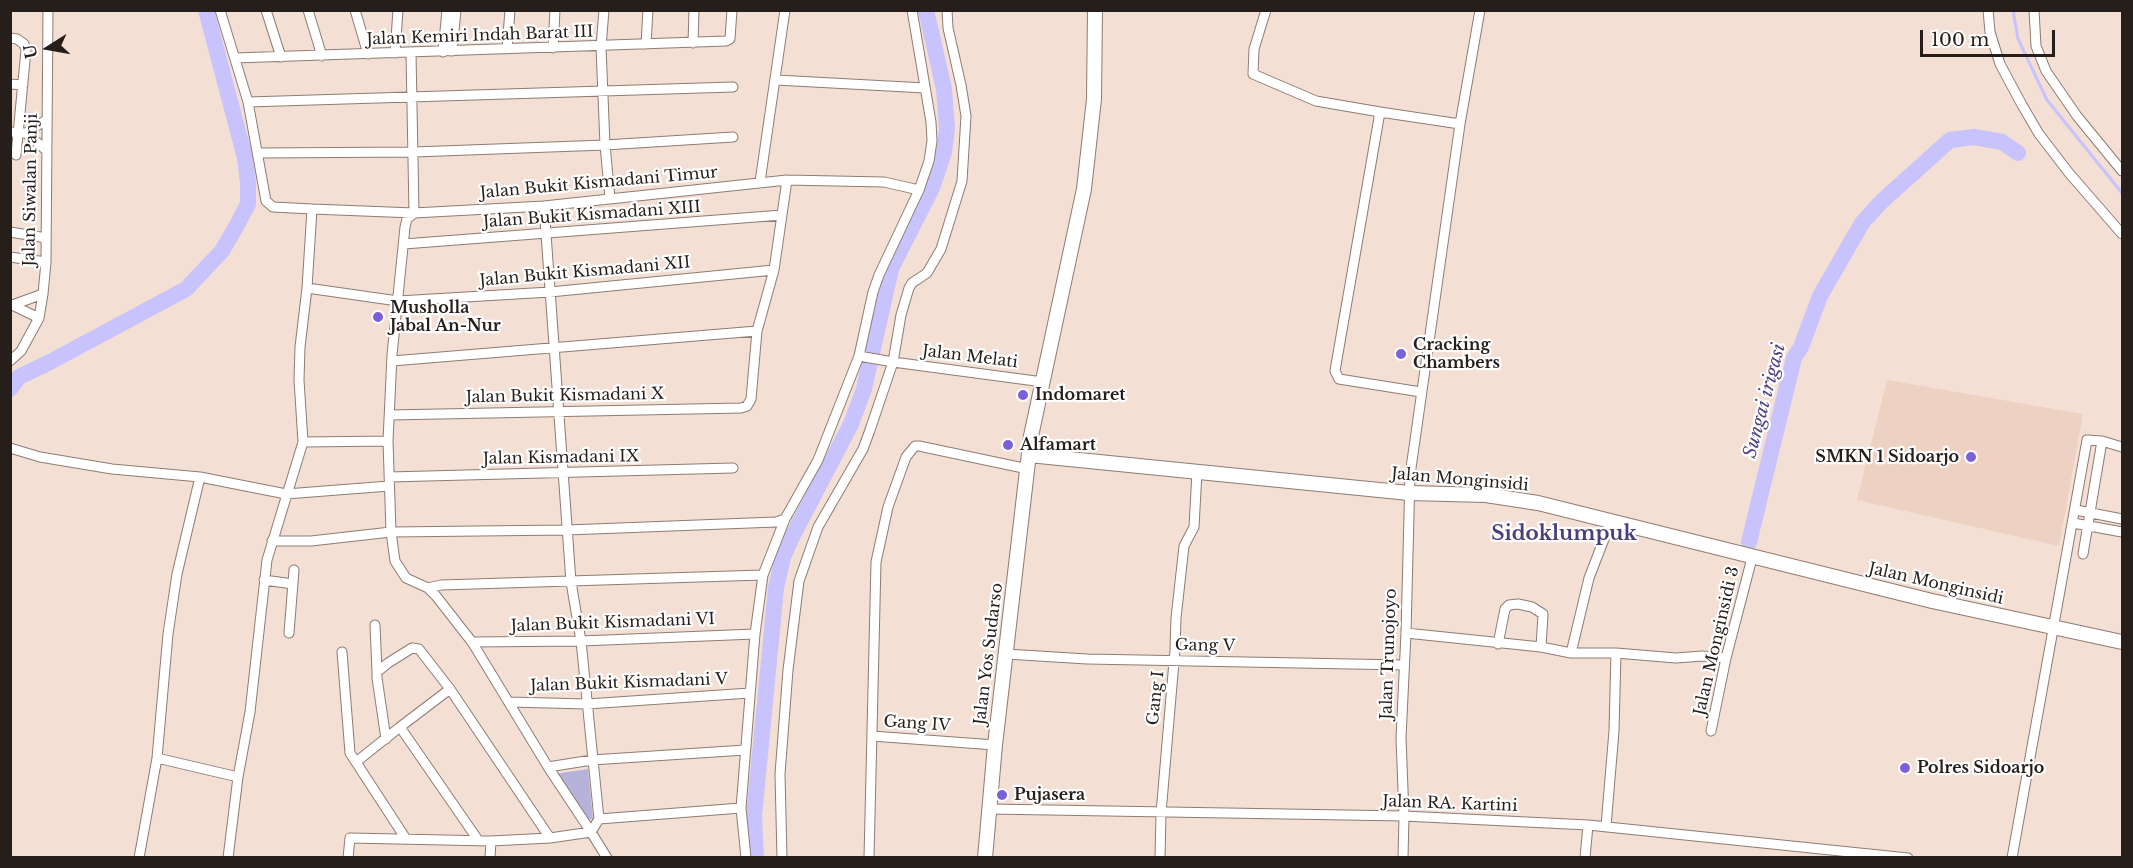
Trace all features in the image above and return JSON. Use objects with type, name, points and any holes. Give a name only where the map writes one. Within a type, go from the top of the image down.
[{"type":"main road","name":"Jalan Yos Sudarso","points":[[985,858],[995,745],[1031,436],[1084,189],[1094,99],[1095,10]]},
{"type":"main road","name":"Jalan Monginsidi","points":[[1028,462],[1197,472],[1409,493],[1486,495],[1538,503],[1932,601],[2122,642]]},
{"type":"street","name":"Jalan Siwalan Panji","points":[[10,361],[21,351],[39,318],[43,294],[46,262],[48,10]]},
{"type":"street","points":[[220,10],[248,102],[258,153],[414,152],[605,145],[733,137]]},
{"type":"street","points":[[266,10],[281,57]]},
{"type":"street","points":[[308,10],[322,56]]},
{"type":"street","points":[[355,10],[368,54]]},
{"type":"street","points":[[395,53],[398,10]]},
{"type":"street","points":[[447,10],[448,51]]},
{"type":"street","points":[[448,51],[456,10]]},
{"type":"street","points":[[507,49],[510,10]]},
{"type":"street","points":[[553,48],[555,10]]},
{"type":"street","points":[[604,10],[601,47],[605,145],[610,198]]},
{"type":"street","points":[[646,44],[648,10]]},
{"type":"street","points":[[693,43],[694,10]]},
{"type":"street","name":"Jalan Kemiri Indah Barat III","points":[[236,58],[726,41],[730,39],[732,10]]},
{"type":"street","points":[[760,182],[785,10]]},
{"type":"street","points":[[746,858],[741,808],[755,634],[763,574],[785,519],[818,460],[864,356],[866,321],[879,275],[920,190],[932,141],[912,10]]},
{"type":"street","points":[[782,858],[780,774],[788,670],[799,581],[818,527],[863,449],[909,288],[912,283],[927,273],[941,249],[962,181],[966,116],[962,84],[948,28],[946,10]]},
{"type":"street","points":[[1266,10],[1254,49],[1253,74],[1316,101],[1460,124]]},
{"type":"street","name":"Jalan Trunojoyo","points":[[1403,858],[1401,738],[1409,493],[1421,392],[1460,124],[1480,10]]},
{"type":"street","points":[[1988,10],[1990,32],[2000,64],[2039,134],[2069,173],[2122,234]]},
{"type":"street","points":[[2034,10],[2036,46],[2046,71],[2077,116],[2122,171]]},
{"type":"street","points":[[10,38],[17,39],[24,44],[26,50],[16,155]]},
{"type":"street","points":[[411,53],[414,213],[407,219],[404,244],[392,361],[388,441],[391,532],[395,561],[406,578],[428,588],[472,642],[548,767],[608,858]]},
{"type":"street","points":[[776,80],[925,88]]},
{"type":"street","points":[[10,84],[23,85]]},
{"type":"street","points":[[248,102],[733,87]]},
{"type":"street","points":[[1380,112],[1335,371],[1340,379],[1348,382],[1421,392]]},
{"type":"street","points":[[18,132],[46,120]]},
{"type":"street","points":[[18,132],[46,150]]},
{"type":"street","name":"Jalan Bukit Kismadani Timur","points":[[258,153],[268,205],[312,209],[414,213],[544,206],[787,180],[884,182],[920,190]]},
{"type":"street","points":[[392,361],[757,331],[774,270],[787,180]]},
{"type":"street","points":[[544,206],[571,582],[581,641],[599,819],[591,832]]},
{"type":"street","points":[[228,858],[238,777],[250,712],[264,580],[272,542],[303,442],[299,380],[300,347],[307,288],[312,209]]},
{"type":"street","name":"Jalan Bukit Kismadani XIII","points":[[404,244],[782,215]]},
{"type":"street","points":[[10,232],[46,238]]},
{"type":"street","points":[[10,257],[46,262]]},
{"type":"street","name":"Jalan Bukit Kismadani XII","points":[[307,288],[398,301],[550,292],[774,270]]},
{"type":"street","points":[[13,304],[43,294]]},
{"type":"street","points":[[13,304],[39,318]]},
{"type":"street","name":"Jalan Bukit Kismadani X","points":[[390,415],[741,408],[747,406],[751,399],[757,331]]},
{"type":"street","name":"Jalan Melati","points":[[864,356],[1043,382]]},
{"type":"street","points":[[2012,858],[2087,440],[2102,441],[2122,447]]},
{"type":"street","points":[[303,442],[388,441]]},
{"type":"street","points":[[2083,554],[2102,441]]},
{"type":"street","points":[[869,858],[876,562],[888,507],[906,457],[915,446],[919,446],[1028,462]]},
{"type":"street","name":"Jalan Kismadani IX","points":[[10,448],[40,457],[102,467],[200,477],[286,494],[389,481],[733,468]]},
{"type":"street","name":"Gang I","points":[[1160,858],[1161,813],[1176,618],[1184,546],[1194,527],[1197,472]]},
{"type":"street","points":[[139,858],[157,758],[168,634],[177,573],[200,477]]},
{"type":"street","points":[[2076,510],[2122,519]]},
{"type":"street","points":[[272,542],[311,541],[391,532],[567,530],[776,522],[785,519]]},
{"type":"street","points":[[1571,653],[1588,578],[1611,521]]},
{"type":"street","points":[[2073,523],[2122,532]]},
{"type":"street","name":"Jalan Monginsidi 3","points":[[1711,731],[1726,658],[1752,558]]},
{"type":"street","points":[[289,633],[294,570]]},
{"type":"street","points":[[428,588],[441,585],[763,574]]},
{"type":"street","points":[[264,580],[292,584]]},
{"type":"street","points":[[1498,644],[1505,609],[1509,605],[1518,604],[1532,607],[1543,614],[1541,647]]},
{"type":"street","points":[[375,625],[377,672],[386,739]]},
{"type":"street","points":[[1406,633],[1541,647],[1571,653],[1726,658]]},
{"type":"street","name":"Jalan Bukit Kismadani VI","points":[[472,642],[581,641],[755,634]]},
{"type":"street","points":[[377,672],[412,648],[418,649],[450,689],[550,838]]},
{"type":"street","points":[[342,652],[350,753],[406,839]]},
{"type":"street","points":[[1606,826],[1614,731],[1616,653]]},
{"type":"street","name":"Gang V","points":[[1006,654],[1087,659],[1404,665]]},
{"type":"street","points":[[356,762],[450,689]]},
{"type":"street","name":"Jalan Bukit Kismadani V","points":[[509,702],[587,704],[750,693]]},
{"type":"street","points":[[400,727],[478,840]]},
{"type":"street","name":"Gang IV","points":[[872,736],[995,745]]},
{"type":"street","points":[[548,767],[592,760],[745,750]]},
{"type":"street","points":[[157,758],[238,777]]},
{"type":"street","points":[[599,819],[741,808]]},
{"type":"street","name":"Jalan RA. Kartini","points":[[990,809],[1404,816],[1588,825],[1908,858]]},
{"type":"street","points":[[1585,858],[1588,825]]},
{"type":"street","points":[[348,858],[350,838],[491,841],[550,838],[591,832]]},
{"type":"street","points":[[490,858],[491,841]]},
{"type":"shaded area","name":"SMKN 1 Sidoarjo","points":[[1887,380],[2083,414],[2059,546],[1857,500]]},
{"type":"shaded area","points":[[588,769],[593,819],[586,820],[554,774]]},
{"type":"waterway","points":[[10,389],[19,377],[186,289],[222,251],[248,204],[245,158],[206,10]]},
{"type":"waterway","points":[[756,858],[754,816],[776,588],[783,557],[851,424],[864,389],[891,269],[932,188],[944,152],[947,128],[944,89],[926,10]]},
{"type":"waterway","points":[[2013,10],[2018,39],[2047,100],[2122,193]]},
{"type":"waterway","name":"Sungai irigasi","points":[[1749,542],[1794,358],[1801,347],[1820,296],[1862,223],[1881,202],[1950,140],[1974,137],[2002,142],[2018,153]]},
{"type":"place","name":"Musholla Jabal An-Nur","points":[[378,317]]},
{"type":"place","name":"Cracking Chambers","points":[[1401,354]]},
{"type":"place","name":"Indomaret","points":[[1023,395]]},
{"type":"place","name":"Alfamart","points":[[1008,445]]},
{"type":"place","name":"SMKN 1 Sidoarjo","points":[[1971,457]]},
{"type":"place","name":"Polres Sidoarjo","points":[[1905,768]]},
{"type":"place","name":"Pujasera","points":[[1002,795]]},
{"type":"district","name":"Sidoklumpuk","points":[[1564,534]]}]
